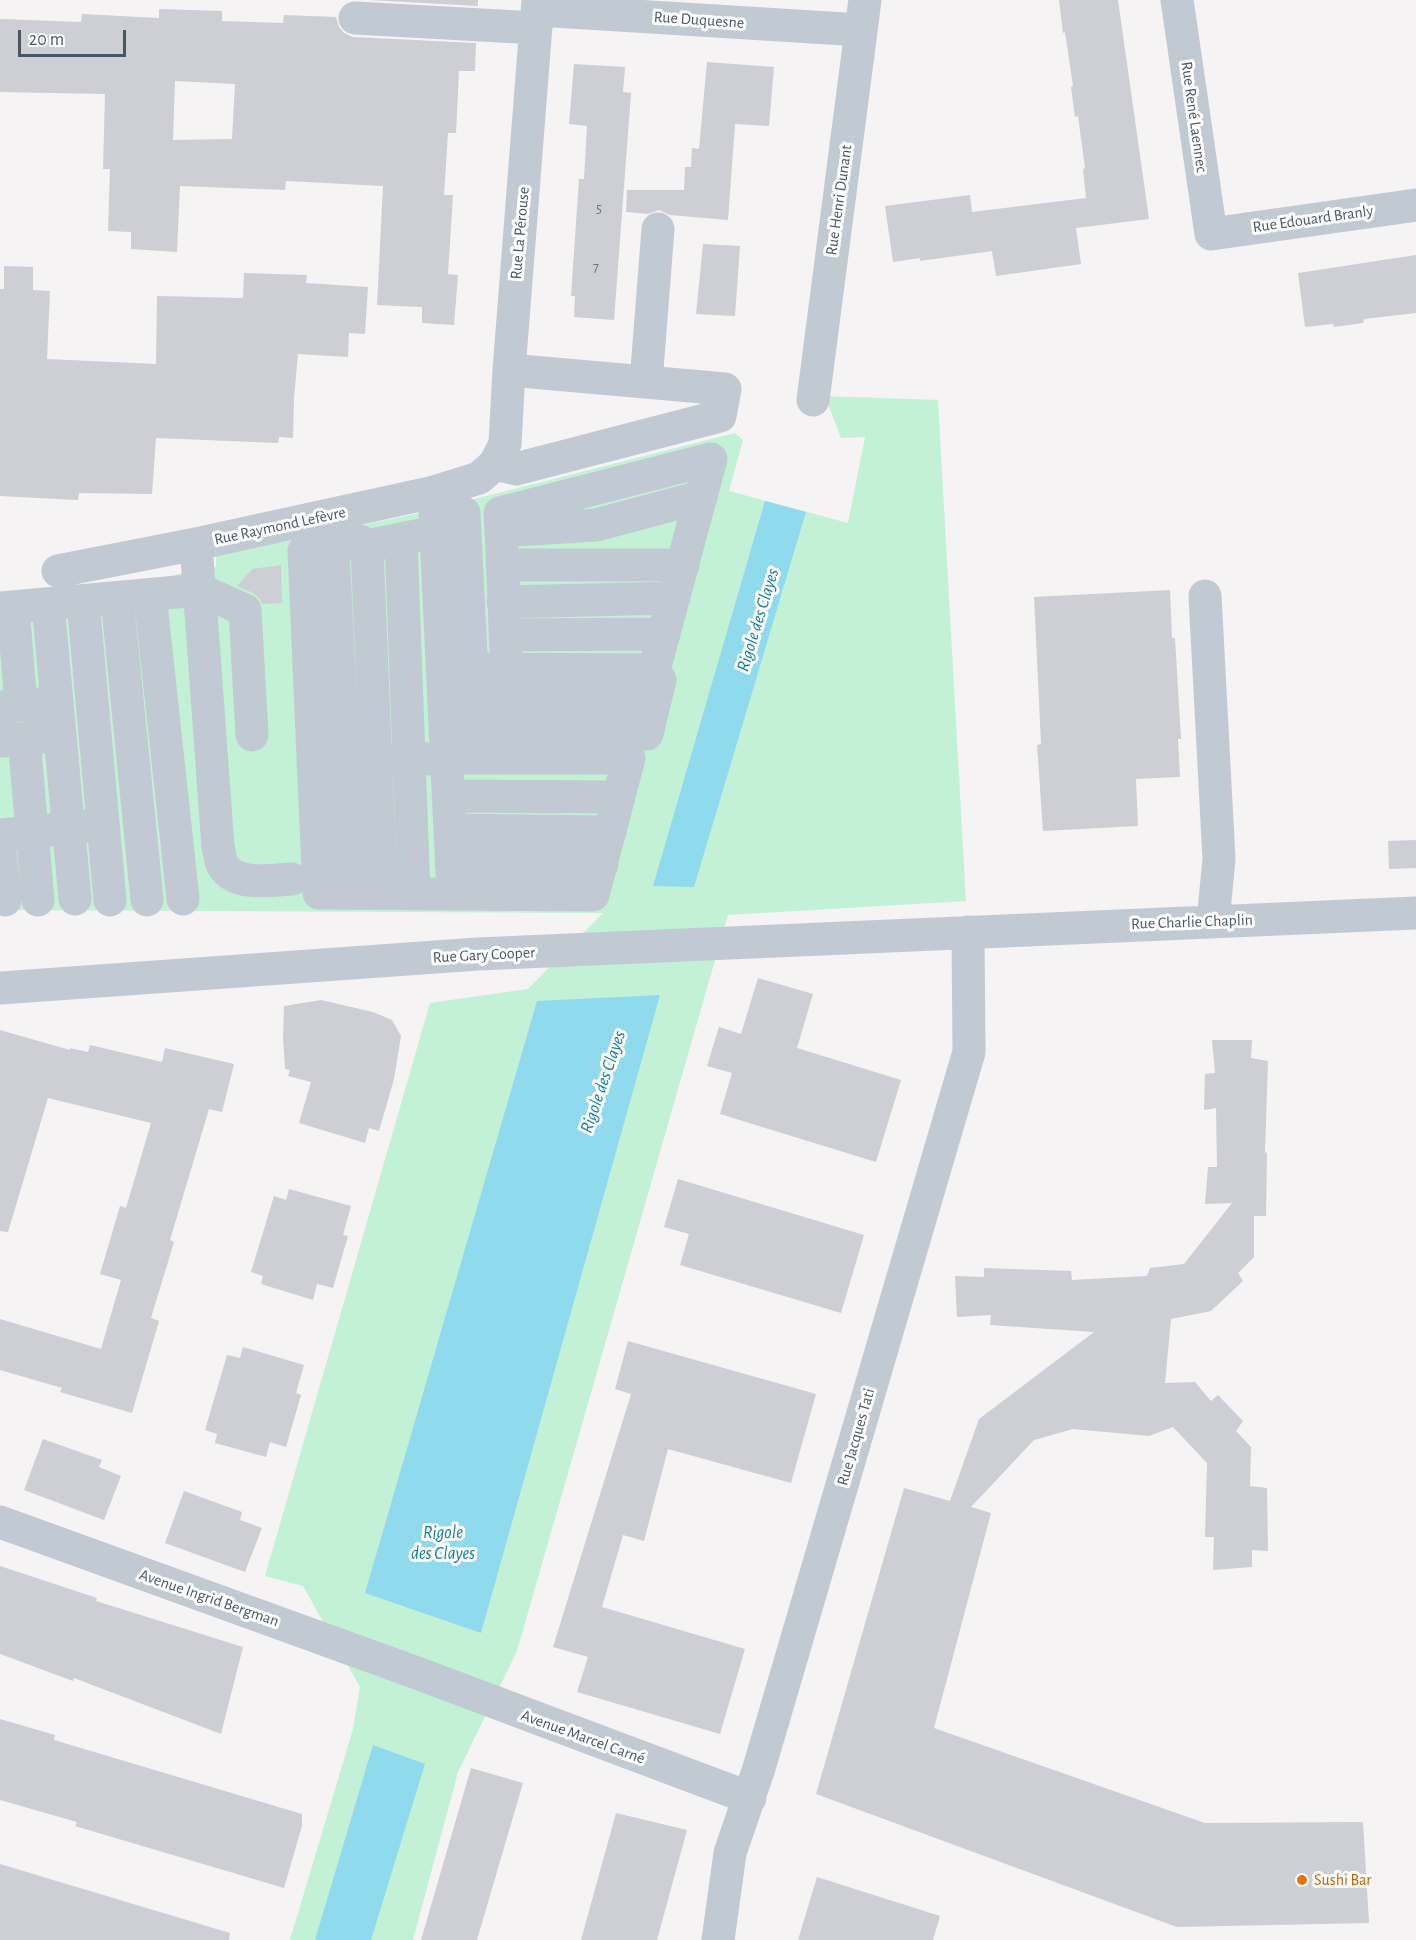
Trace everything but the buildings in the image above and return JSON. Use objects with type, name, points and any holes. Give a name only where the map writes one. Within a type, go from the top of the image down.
[{"type":"street","name":"Rue René Laennec","points":[[1177,0],[1211,234]]},
{"type":"street","name":"Rue Duquesne","points":[[355,18],[671,9],[863,15]]},
{"type":"street","name":"Rue La Pérouse","points":[[495,464],[505,444],[508,370],[537,13]]},
{"type":"street","name":"Rue Henri Dunant","points":[[813,400],[863,15]]},
{"type":"street","name":"Rue Edouard Branly","points":[[1211,234],[1416,205]]},
{"type":"street","points":[[646,382],[658,229]]},
{"type":"street","points":[[495,464],[516,469],[720,416],[724,389],[508,370]]},
{"type":"street","name":"Rue Raymond Lefèvre","points":[[58,571],[196,544],[434,492],[479,478],[495,464]]},
{"type":"street","points":[[434,492],[436,533],[460,731],[448,796],[452,878]]},
{"type":"street","points":[[647,530],[697,511]]},
{"type":"street","points":[[508,701],[501,531],[596,525],[697,511]]},
{"type":"street","points":[[323,654],[405,651],[452,663],[508,701],[654,702],[660,680],[654,670],[697,511]]},
{"type":"street","points":[[452,663],[464,513]]},
{"type":"street","points":[[292,727],[284,550],[318,548],[360,541],[367,546],[436,533]]},
{"type":"street","points":[[401,539],[414,894]]},
{"type":"street","points":[[196,544],[218,847],[223,866],[236,878],[292,879]]},
{"type":"street","points":[[365,893],[376,762],[367,546]]},
{"type":"street","points":[[318,548],[328,764],[319,893],[414,894],[452,878],[602,864],[629,759],[460,731]]},
{"type":"street","points":[[502,565],[683,565]]},
{"type":"street","points":[[75,899],[69,828],[24,719],[6,608],[200,590],[245,609],[252,735]]},
{"type":"street","points":[[150,595],[183,899]]},
{"type":"street","points":[[1205,596],[1219,859],[1213,921]]},
{"type":"street","points":[[117,598],[147,900]]},
{"type":"street","points":[[503,602],[674,598]]},
{"type":"street","points":[[83,601],[110,900]]},
{"type":"street","points":[[38,900],[16,834],[24,719],[48,604]]},
{"type":"street","points":[[505,635],[664,634]]},
{"type":"street","points":[[328,764],[409,760],[508,701],[654,670]]},
{"type":"street","points":[[24,719],[207,699]]},
{"type":"street","points":[[448,796],[619,797]]},
{"type":"street","points":[[16,834],[216,812]]},
{"type":"street","points":[[450,830],[610,832]]},
{"type":"street","points":[[0,852],[5,900]]},
{"type":"street","name":"Rue Charlie Chaplin","points":[[968,932],[1416,913]]},
{"type":"street","name":"Rue Gary Cooper","points":[[0,988],[478,954],[968,932]]},
{"type":"street","name":"Rue Jacques Tati","points":[[718,1940],[730,1853],[750,1798],[969,1052],[968,932]]},
{"type":"street","name":"Avenue Ingrid Bergman","points":[[0,1522],[417,1673]]},
{"type":"street","name":"Avenue Marcel Carné","points":[[417,1673],[750,1798]]},
{"type":"green space","points":[[825,396],[938,400],[966,901],[728,915],[517,1651],[458,1772],[413,1940],[290,1940],[353,1729],[360,1687],[303,1586],[265,1576],[430,1003],[528,989],[603,913],[0,910],[0,599],[104,589],[216,567],[216,556],[419,513],[735,433],[743,440],[729,491],[848,523],[865,437],[841,438]]},
{"type":"water","name":"Rigole des Clayes","points":[[765,501],[806,512],[694,887],[653,886]]},
{"type":"water","name":"Rigole des Clayes","points":[[660,995],[481,1633],[365,1593],[537,1001]]},
{"type":"water","points":[[373,1745],[425,1764],[371,1940],[315,1940]]},
{"type":"place","name":"Sushi Bar","points":[[1302,1880]]}]
